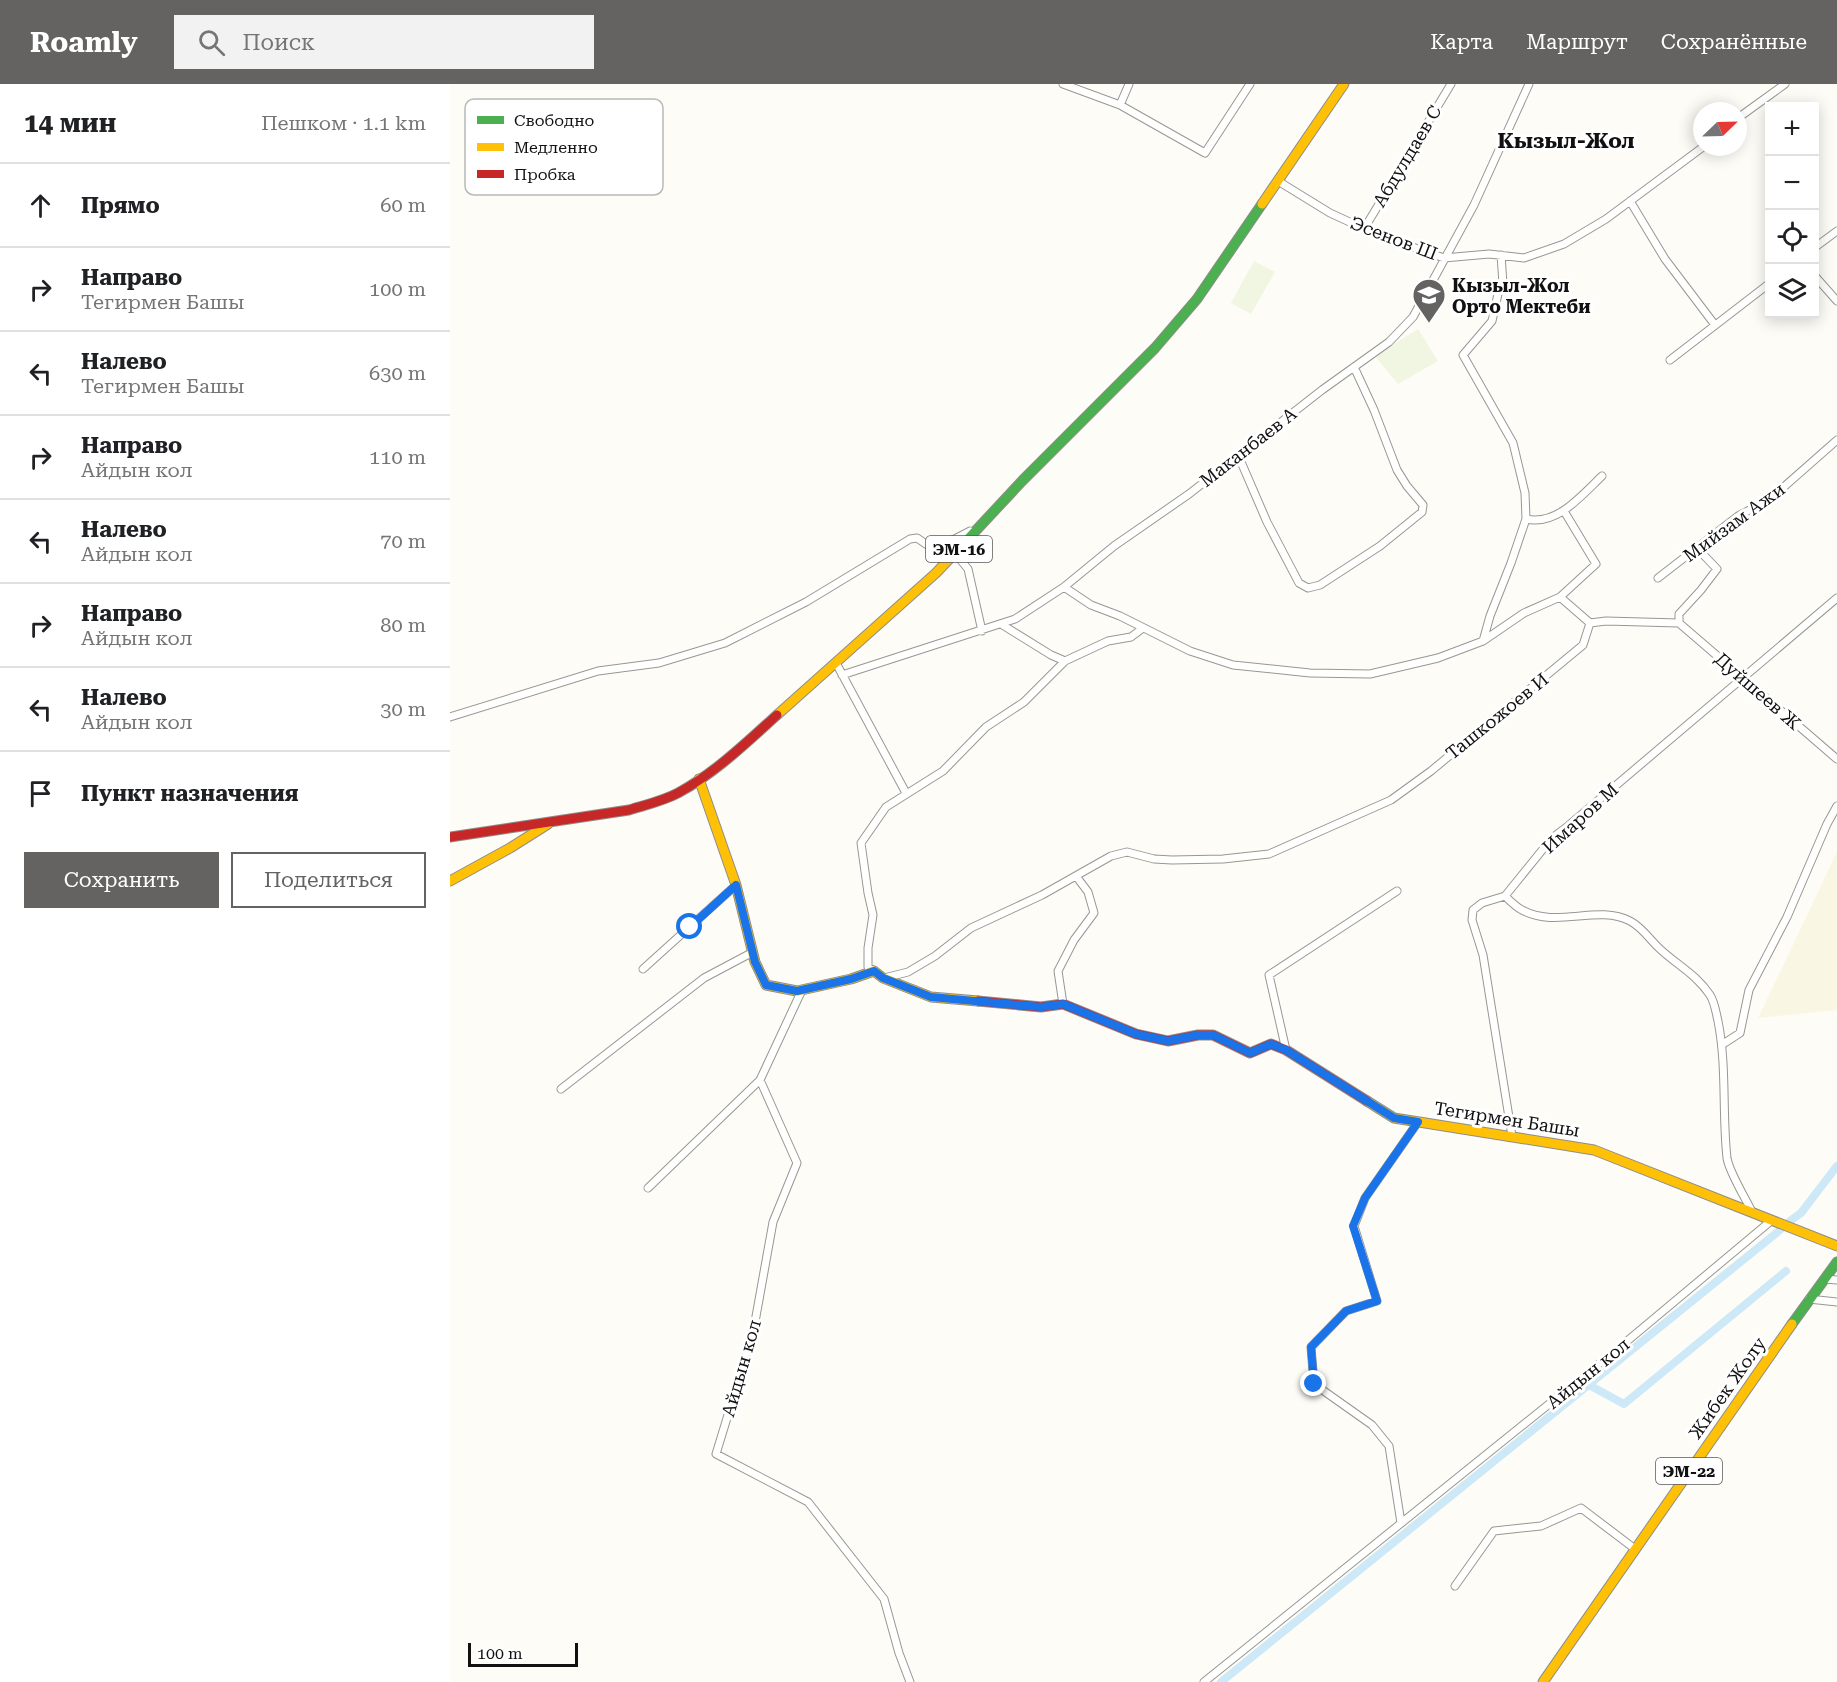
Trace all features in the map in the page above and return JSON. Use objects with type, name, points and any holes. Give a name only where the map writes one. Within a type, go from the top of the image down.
[{"type":"main road","name":"ЭМ-16","points":[[450,837],[629,810],[677,794],[726,761],[936,573],[1023,480],[1155,348],[1197,299],[1344,84]]},
{"type":"main road","points":[[699,780],[736,885],[755,962],[766,985],[797,991],[851,979],[874,971],[883,978],[931,997],[1041,1007],[1063,1004],[1136,1034],[1168,1041],[1198,1035],[1213,1035],[1250,1053],[1271,1044],[1286,1050]]},
{"type":"main road","points":[[450,881],[510,848],[552,821]]},
{"type":"main road","name":"Тегирмен Башы","points":[[1286,1050],[1394,1118],[1594,1150],[1837,1246]]},
{"type":"main road","name":"Жибек Жолу","points":[[1543,1682],[1837,1262]]},
{"type":"street","points":[[1063,84],[1120,105],[1205,153],[1250,84]]},
{"type":"street","points":[[1120,105],[1129,84]]},
{"type":"street","name":"Абдулдаев С","points":[[1364,229],[1451,84]]},
{"type":"street","name":"Маканбаев А","points":[[842,675],[1016,619],[1064,587],[1114,546],[1189,494],[1322,390],[1389,342],[1413,317],[1474,205],[1529,84]]},
{"type":"street","points":[[1747,111],[1785,84]]},
{"type":"street","name":"Эсенов Ш","points":[[1278,181],[1330,213],[1364,229],[1444,258],[1489,254],[1524,258],[1564,244],[1606,219],[1693,154]]},
{"type":"street","points":[[1630,201],[1665,259],[1715,325]]},
{"type":"street","points":[[1819,245],[1837,231]]},
{"type":"street","points":[[1483,641],[1526,519],[1525,493],[1513,443],[1463,355],[1492,321],[1498,294],[1503,284],[1501,255]]},
{"type":"street","points":[[1819,280],[1837,301]]},
{"type":"street","points":[[1670,360],[1765,287]]},
{"type":"street","points":[[1238,455],[1267,522],[1299,583],[1308,588],[1320,585],[1380,546],[1422,512],[1423,505],[1397,470],[1374,410],[1354,367]]},
{"type":"street","name":"Мийзам Ажи","points":[[1658,578],[1738,516],[1769,500],[1837,440]]},
{"type":"street","points":[[1526,519],[1538,522],[1564,511],[1602,477]]},
{"type":"street","points":[[1064,587],[1090,605],[1120,616],[1190,651],[1233,665],[1310,673],[1370,674],[1438,658],[1483,641],[1524,613],[1560,597],[1596,564],[1564,511]]},
{"type":"street","points":[[450,717],[598,671],[659,663],[725,643],[806,602],[910,538],[917,538],[932,548],[941,546],[981,525]]},
{"type":"street","points":[[1560,597],[1590,623],[1606,621],[1679,623],[1679,614],[1717,569],[1697,548]]},
{"type":"street","points":[[955,553],[968,569],[982,631]]},
{"type":"street","name":"Имаров М","points":[[1512,1136],[1483,955],[1472,920],[1473,910],[1482,903],[1505,896],[1552,838],[1837,598]]},
{"type":"street","name":"Ташкожоев И","points":[[883,978],[908,972],[935,956],[971,928],[1042,895],[1111,856],[1127,852],[1154,859],[1172,860],[1222,859],[1269,854],[1391,800],[1431,771],[1583,645],[1590,623]]},
{"type":"street","name":"Дуйшеев Ж","points":[[1679,623],[1837,759]]},
{"type":"street","points":[[1001,624],[1051,655],[1065,661]]},
{"type":"street","points":[[874,971],[868,967],[868,948],[873,915],[861,843],[886,807],[943,771],[986,727],[1024,702],[1065,661],[1108,641],[1131,637],[1143,628]]},
{"type":"street","points":[[836,663],[906,793]]},
{"type":"street","points":[[1722,1044],[1740,1033],[1749,990],[1787,917],[1837,806]]},
{"type":"street","points":[[1063,1004],[1058,971],[1074,940],[1094,913],[1088,892],[1076,876]]},
{"type":"street","points":[[643,969],[736,885]]},
{"type":"street","points":[[1286,1050],[1269,975],[1397,891]]},
{"type":"street","points":[[1505,896],[1521,910],[1542,917],[1569,918],[1598,915],[1631,921],[1660,949],[1698,979],[1711,997],[1722,1044],[1728,1161],[1752,1212]]},
{"type":"street","points":[[561,1089],[704,978],[753,952]]},
{"type":"street","points":[[648,1188],[760,1080],[802,990]]},
{"type":"street","name":"Айдын кол","points":[[760,1080],[797,1163],[773,1222],[753,1334],[716,1454],[808,1502],[884,1599],[899,1653],[910,1682]]},
{"type":"street","points":[[1401,1523],[1389,1446],[1372,1425],[1314,1384],[1311,1347],[1346,1311],[1377,1301],[1353,1226],[1365,1198],[1418,1122]]},
{"type":"street","name":"Айдын кол","points":[[1204,1682],[1626,1342],[1772,1220]]},
{"type":"street","points":[[1824,1279],[1837,1280]]},
{"type":"street","points":[[1809,1299],[1837,1302]]},
{"type":"street","points":[[1455,1586],[1494,1531],[1541,1526],[1581,1508],[1635,1549]]},
{"type":"shaded area","points":[[1837,852],[1837,1010],[1758,1018]]},
{"type":"green space","points":[[1254,261],[1275,272],[1251,314],[1231,303]]},
{"type":"green space","points":[[1418,329],[1438,361],[1398,384],[1375,356]]},
{"type":"waterway","points":[[1790,1221],[1801,1213],[1837,1166]]},
{"type":"waterway","points":[[1221,1682],[1780,1230]]},
{"type":"waterway","points":[[1589,1385],[1624,1404],[1786,1271]]},
{"type":"traffic: fast","points":[[954,554],[1023,480],[1155,348],[1197,299],[1262,204]]},
{"type":"traffic: fast","points":[[1792,1324],[1837,1262]]},
{"type":"traffic: slow","points":[[1262,204],[1344,84]]},
{"type":"traffic: slow","points":[[777,715],[936,573],[954,554]]},
{"type":"traffic: slow","points":[[699,779],[736,885],[755,962],[766,985],[797,991],[851,979],[874,971],[883,978],[931,997],[978,1001]]},
{"type":"traffic: slow","points":[[450,881],[548,824]]},
{"type":"traffic: slow","points":[[1367,1101],[1394,1118],[1594,1150],[1837,1246]]},
{"type":"traffic: slow","points":[[1543,1682],[1792,1324]]},
{"type":"traffic: jam","points":[[450,837],[629,810],[666,798],[692,785],[717,767],[777,715]]},
{"type":"traffic: jam","points":[[978,1001],[1041,1007],[1063,1004],[1136,1034],[1168,1041],[1198,1035],[1213,1035],[1250,1053],[1271,1044],[1286,1050],[1367,1101]]},
{"type":"place","name":"Кызыл-Жол Орто Мектеби","points":[[1429,324]]},
{"type":"district","name":"Кызыл-Жол","points":[[1566,141]]},
{"type":"route","points":[[690,927],[736,885],[755,962],[766,985],[797,991],[851,979],[874,971],[883,978],[931,997],[1041,1007],[1063,1004],[1136,1034],[1168,1041],[1198,1035],[1213,1035],[1250,1053],[1271,1044],[1286,1050],[1394,1118],[1418,1122],[1365,1198],[1353,1226],[1377,1301],[1346,1311],[1311,1347],[1314,1384]]}]
